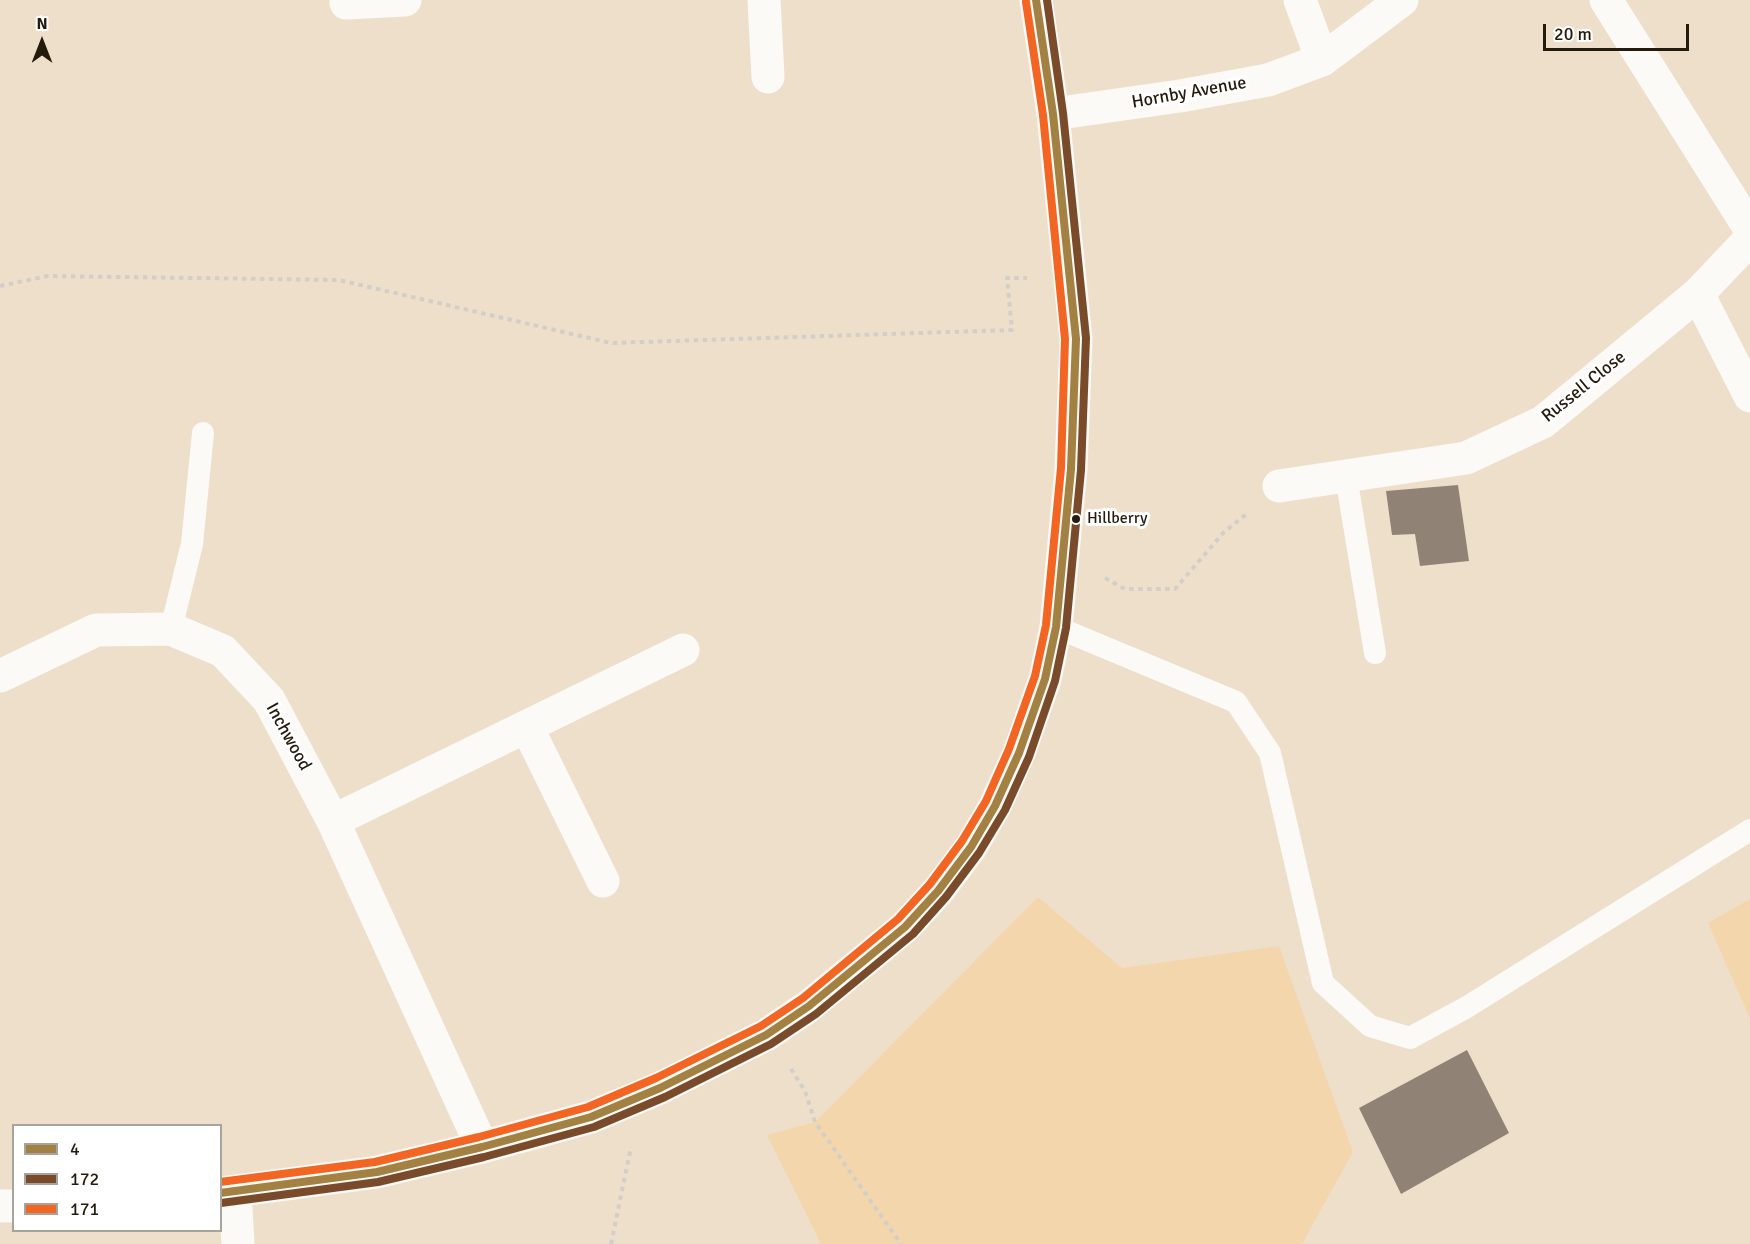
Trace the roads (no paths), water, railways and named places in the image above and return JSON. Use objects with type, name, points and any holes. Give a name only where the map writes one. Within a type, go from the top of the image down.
[{"type":"street","points":[[346,0],[346,3],[405,0]]},
{"type":"street","points":[[764,0],[768,76]]},
{"type":"street","points":[[238,1244],[228,1193],[377,1172],[482,1148],[591,1117],[660,1088],[766,1035],[808,1006],[905,927],[938,891],[971,847],[995,806],[1019,753],[1045,679],[1056,627],[1071,469],[1076,339],[1053,114],[1036,0]]},
{"type":"street","points":[[1300,0],[1322,60]]},
{"type":"street","name":"Hornby Avenue","points":[[1053,114],[1180,96],[1268,80],[1322,60],[1402,0]]},
{"type":"street","points":[[1606,0],[1750,229]]},
{"type":"street","name":"Russell Close","points":[[1279,486],[1466,458],[1543,422],[1698,294],[1750,239]]},
{"type":"street","points":[[1698,294],[1750,396]]},
{"type":"street","name":"Inchwood","points":[[0,676],[96,630],[171,629],[223,651],[269,700],[333,821],[482,1148]]},
{"type":"street","points":[[333,821],[683,650]]},
{"type":"street","points":[[527,727],[603,881]]},
{"type":"lane","points":[[171,629],[192,544],[202,433]]},
{"type":"lane","points":[[1346,476],[1375,653]]},
{"type":"lane","points":[[1056,627],[1236,702],[1270,753],[1323,982],[1370,1026],[1410,1038],[1467,1007],[1750,830]]},
{"type":"place","name":"Hillberry","points":[[1076,519]]}]
